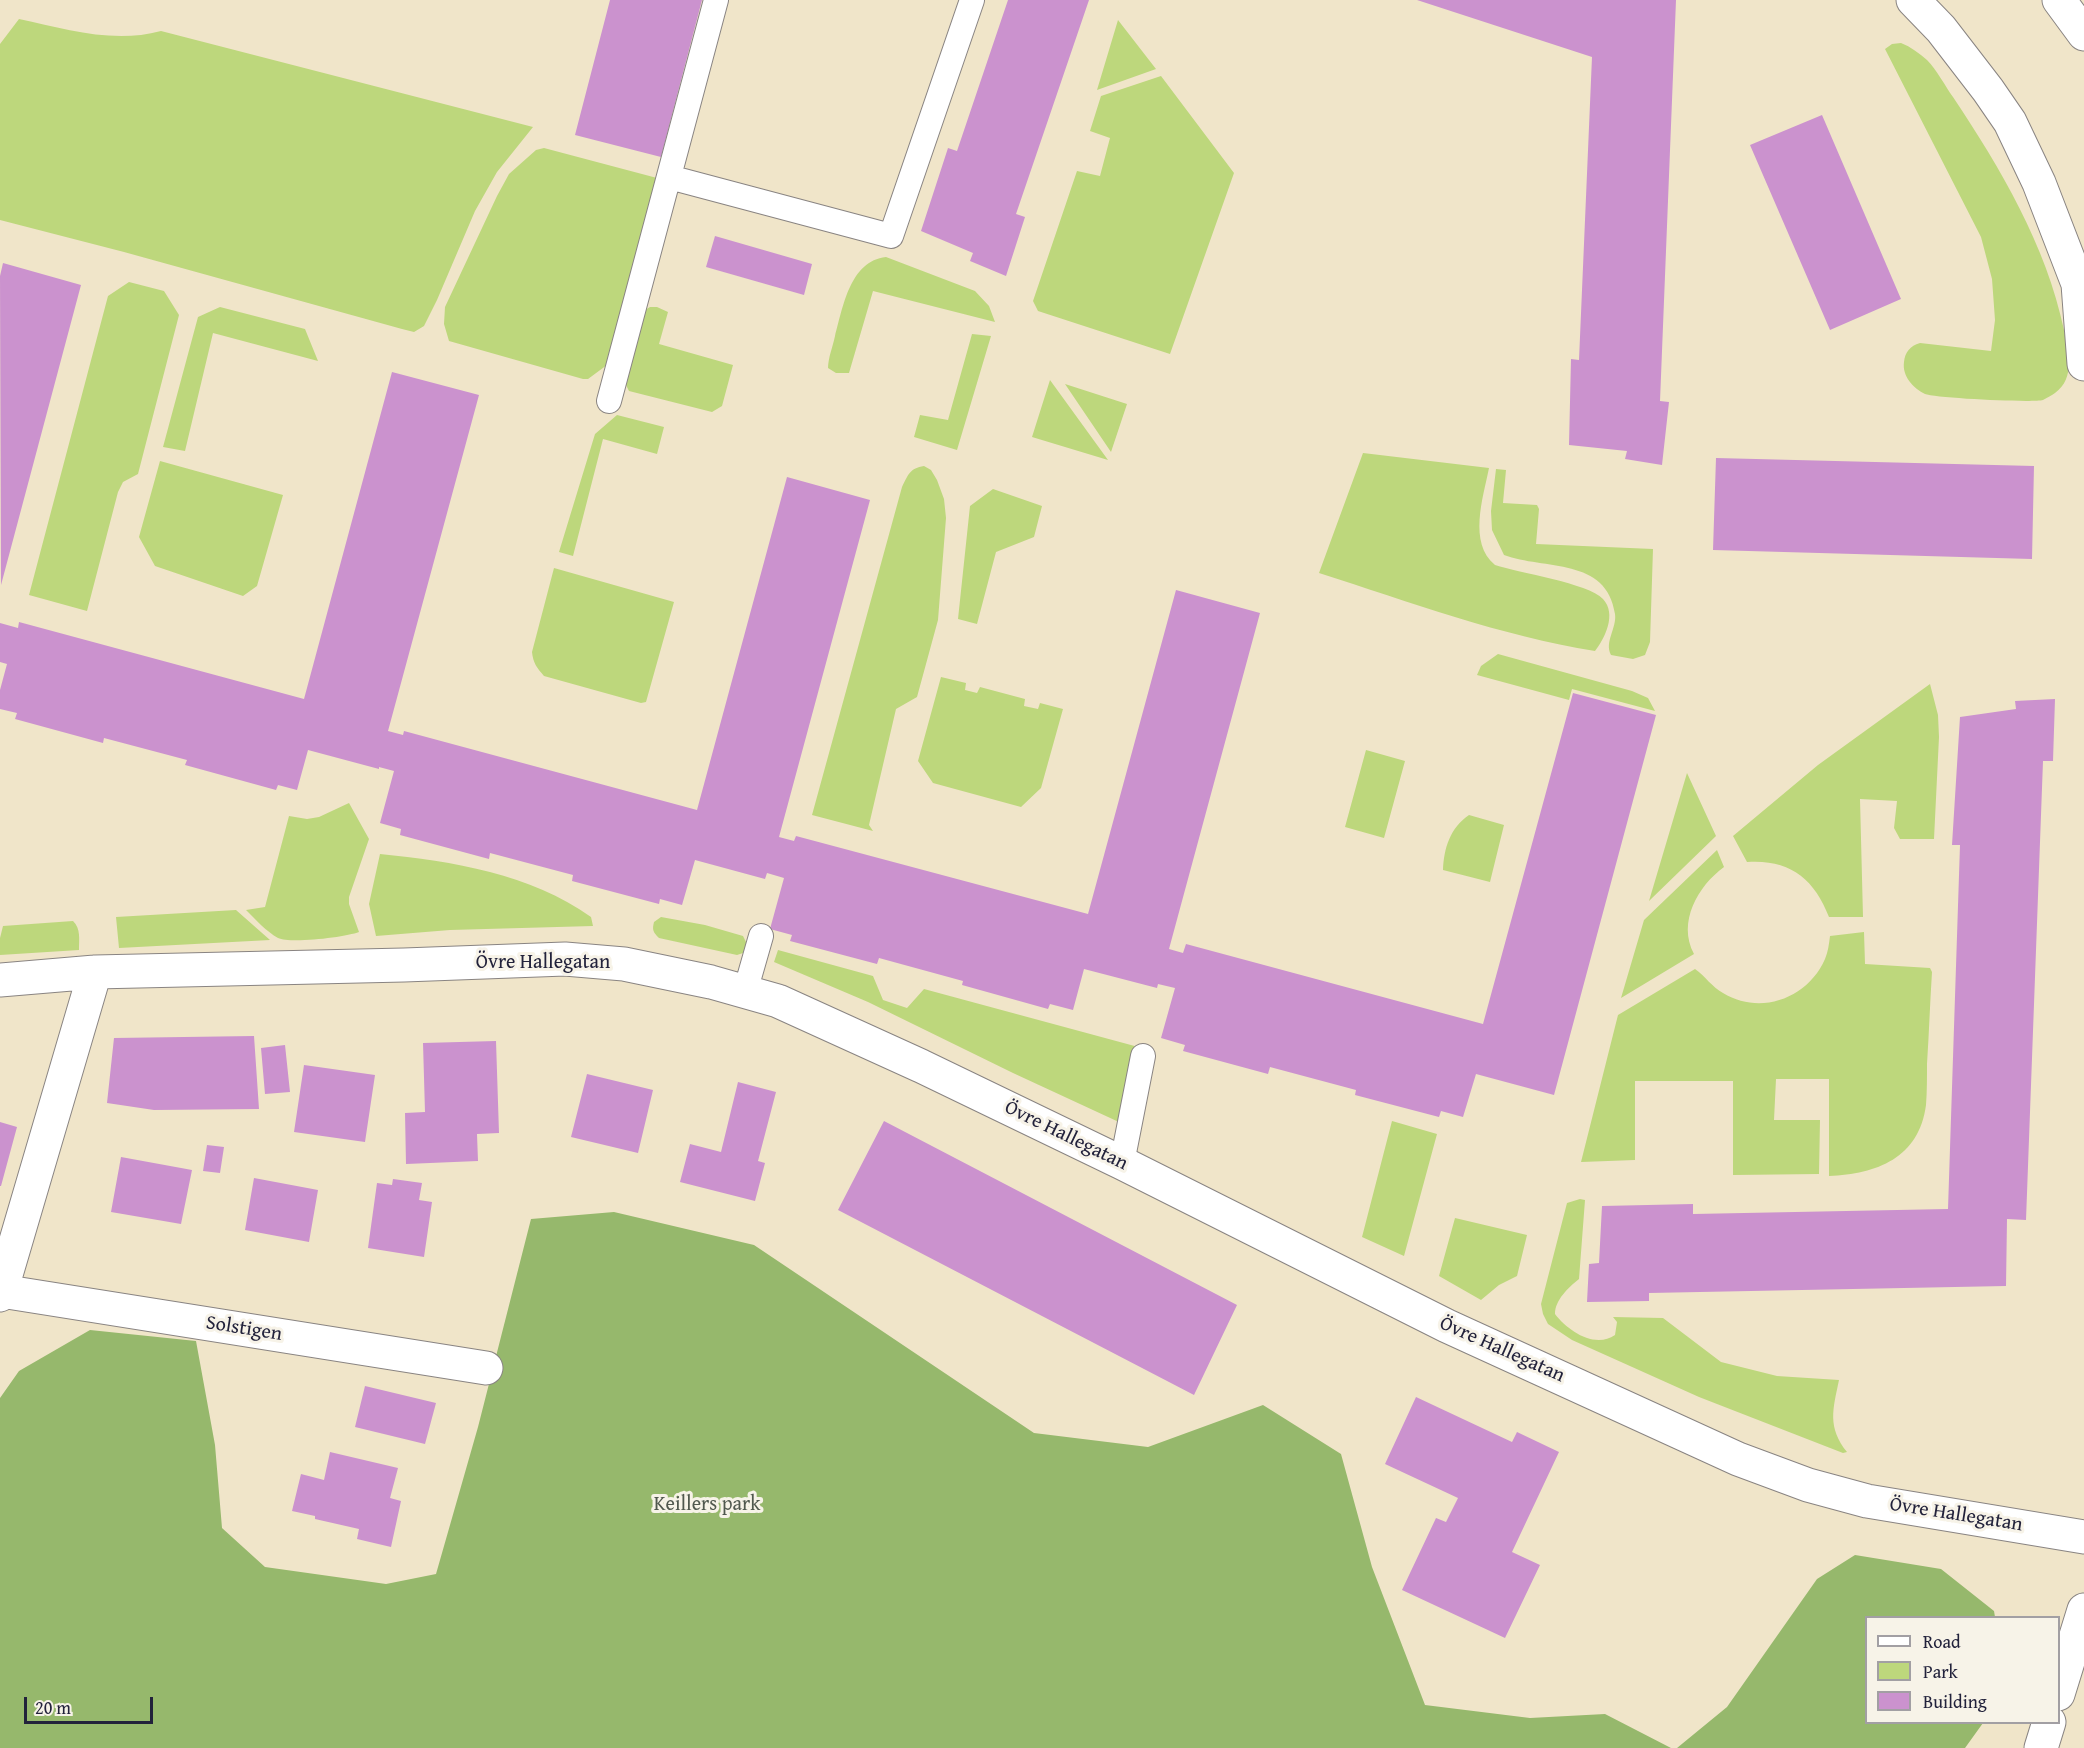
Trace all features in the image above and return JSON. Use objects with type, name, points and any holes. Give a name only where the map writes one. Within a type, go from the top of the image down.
[{"type":"street","points":[[1913,0],[1941,29],[1988,90],[2010,122],[2039,183],[2078,284],[2084,364]]},
{"type":"street","points":[[2059,0],[2084,34]]},
{"type":"street","name":"Övre Hallegatan","points":[[0,980],[95,972],[565,959],[624,964],[711,982],[788,1006],[921,1066],[1122,1163],[1447,1326],[1738,1459],[1808,1485],[1867,1501],[2084,1537]]},
{"type":"street","name":"Solstigen","points":[[95,972],[1,1293],[486,1368]]},
{"type":"street","points":[[2060,1688],[2084,1610]]},
{"type":"street","points":[[2041,1748],[2048,1724]]},
{"type":"lane","points":[[609,400],[717,0]]},
{"type":"lane","points":[[669,177],[891,236],[972,0]]},
{"type":"lane","points":[[745,992],[761,936]]},
{"type":"lane","points":[[1122,1163],[1143,1056]]},
{"type":"green space","points":[[19,19],[107,36],[143,35],[161,31],[533,127],[497,172],[475,211],[424,326],[414,332],[0,220],[0,44]]},
{"type":"green space","points":[[1118,20],[1156,69],[1097,90]]},
{"type":"green space","points":[[1901,43],[1931,64],[1971,124],[2020,209],[2046,268],[2064,330],[2069,364],[2062,387],[2043,400],[1932,396],[1916,388],[1909,381],[1905,372],[1904,362],[1907,352],[1920,343],[1991,351],[1995,320],[1992,279],[1981,237],[1885,49],[1892,44]]},
{"type":"green space","points":[[1161,76],[1234,173],[1170,354],[1038,311],[1033,301],[1077,171],[1100,176],[1110,138],[1090,131],[1101,96]]},
{"type":"green space","points":[[544,148],[657,178],[611,362],[588,379],[449,341],[444,324],[445,307],[509,174],[536,150]]},
{"type":"green space","points":[[886,257],[975,291],[989,306],[995,322],[873,291],[849,373],[836,373],[828,368],[829,360],[850,287],[864,267],[874,260]]},
{"type":"green space","points":[[129,282],[164,291],[179,315],[138,474],[123,482],[118,492],[87,611],[29,595],[108,296]]},
{"type":"green space","points":[[220,307],[305,329],[318,361],[213,333],[185,451],[163,447],[198,317]]},
{"type":"green space","points":[[657,307],[668,312],[659,344],[733,365],[722,406],[712,412],[629,391],[626,385],[645,310]]},
{"type":"green space","points":[[972,334],[991,336],[957,450],[914,437],[920,415],[948,420]]},
{"type":"green space","points":[[1050,380],[1108,460],[1032,437]]},
{"type":"green space","points":[[1065,384],[1127,404],[1111,452]]},
{"type":"green space","points":[[617,415],[664,427],[657,454],[603,439],[573,556],[559,552],[595,434]]},
{"type":"green space","points":[[1363,453],[1489,468],[1480,520],[1482,545],[1487,556],[1495,565],[1569,583],[1595,593],[1603,599],[1609,612],[1608,626],[1595,651],[1525,637],[1319,573]]},
{"type":"green space","points":[[160,461],[283,495],[257,586],[243,596],[155,566],[139,537]]},
{"type":"green space","points":[[924,466],[931,470],[937,480],[944,499],[946,518],[938,620],[917,697],[896,709],[869,825],[873,831],[812,815],[902,487],[912,470]]},
{"type":"green space","points":[[1496,469],[1506,470],[1503,503],[1537,505],[1539,509],[1536,544],[1653,549],[1650,642],[1645,655],[1633,659],[1611,655],[1609,645],[1615,614],[1610,596],[1600,583],[1587,574],[1572,569],[1504,555],[1492,530],[1491,511]]},
{"type":"green space","points":[[993,489],[1042,506],[1034,537],[996,552],[977,624],[958,619],[970,506]]},
{"type":"green space","points":[[554,568],[674,602],[646,702],[641,703],[544,676],[537,668],[532,652]]},
{"type":"green space","points":[[1498,654],[1632,691],[1648,698],[1655,711],[1572,689],[1569,700],[1477,675],[1481,666]]},
{"type":"green space","points":[[941,677],[966,683],[965,690],[977,693],[980,687],[1025,699],[1024,706],[1038,709],[1040,703],[1063,709],[1041,788],[1021,807],[933,783],[918,761]]},
{"type":"green space","points":[[1930,684],[1938,715],[1939,737],[1934,839],[1900,839],[1894,828],[1897,801],[1860,799],[1863,917],[1829,917],[1816,892],[1798,874],[1775,864],[1747,862],[1733,836],[1818,765]]},
{"type":"green space","points":[[1366,750],[1405,761],[1384,838],[1345,827]]},
{"type":"green space","points":[[1687,773],[1716,836],[1649,901]]},
{"type":"green space","points":[[349,803],[369,839],[349,897],[349,904],[359,932],[318,939],[285,940],[278,938],[246,910],[265,907],[289,816],[307,819],[319,817]]},
{"type":"green space","points":[[1469,815],[1504,825],[1490,882],[1443,870],[1449,839],[1462,820]]},
{"type":"green space","points":[[1717,850],[1724,867],[1699,894],[1689,917],[1689,942],[1694,954],[1621,998],[1644,920]]},
{"type":"green space","points":[[380,854],[463,866],[517,880],[568,902],[591,917],[593,926],[450,930],[376,936],[369,904]]},
{"type":"green space","points":[[236,910],[270,940],[119,948],[116,917]]},
{"type":"green space","points":[[661,917],[705,925],[743,936],[747,944],[743,953],[737,955],[659,938],[653,927],[654,922]]},
{"type":"green space","points":[[73,921],[78,931],[79,950],[0,955],[3,926]]},
{"type":"green space","points":[[1864,932],[1865,964],[1930,968],[1932,972],[1926,1105],[1922,1123],[1915,1138],[1893,1160],[1863,1172],[1829,1176],[1829,1079],[1776,1079],[1774,1120],[1820,1120],[1819,1174],[1733,1175],[1733,1081],[1635,1081],[1635,1160],[1581,1162],[1618,1015],[1695,969],[1719,991],[1738,1000],[1767,1003],[1782,999],[1795,993],[1817,973],[1826,956],[1830,936]]},
{"type":"green space","points":[[778,950],[873,976],[883,1000],[907,1008],[924,989],[1142,1048],[1121,1123],[868,1002],[774,962]]},
{"type":"green space","points":[[1392,1121],[1437,1134],[1404,1256],[1362,1237]]},
{"type":"green space","points":[[1580,1199],[1585,1200],[1579,1279],[1557,1304],[1555,1314],[1560,1320],[1574,1332],[1599,1340],[1615,1335],[1617,1322],[1613,1317],[1663,1318],[1721,1362],[1777,1376],[1839,1380],[1833,1418],[1836,1434],[1847,1452],[1843,1453],[1699,1397],[1572,1340],[1548,1324],[1541,1304],[1567,1203]]},
{"type":"green space","name":"Keillers park","points":[[614,1212],[754,1245],[1034,1433],[1148,1447],[1263,1405],[1341,1454],[1372,1567],[1425,1705],[1530,1718],[1605,1714],[1671,1748],[0,1748],[0,1398],[19,1371],[90,1330],[196,1341],[215,1445],[222,1528],[265,1567],[386,1584],[436,1574],[478,1427],[531,1219]]},
{"type":"green space","points":[[1455,1218],[1527,1235],[1517,1276],[1499,1285],[1481,1300],[1439,1276]]},
{"type":"green space","points":[[1855,1555],[1941,1569],[1994,1611],[1995,1616],[1865,1616],[1865,1724],[1982,1724],[1965,1748],[1677,1748],[1727,1707],[1817,1579]]},
{"type":"building","points":[[610,0],[702,0],[661,157],[575,135]]},
{"type":"building","points":[[1008,0],[1089,0],[1016,214],[1025,217],[1006,276],[970,261],[973,253],[921,231],[948,148],[957,151]]},
{"type":"building","points":[[1417,0],[1676,0],[1660,401],[1669,402],[1662,465],[1625,459],[1627,451],[1569,445],[1571,359],[1579,360],[1592,57]]},
{"type":"building","points":[[1822,115],[1901,299],[1830,330],[1750,145]]},
{"type":"building","points":[[715,236],[812,264],[804,295],[706,267]]},
{"type":"building","points":[[3,263],[81,285],[1,585],[0,276]]},
{"type":"building","points":[[392,372],[479,395],[388,731],[403,735],[404,731],[697,810],[787,477],[870,500],[779,837],[794,841],[796,836],[1088,914],[1176,590],[1260,613],[1169,949],[1183,953],[1186,944],[1483,1024],[1573,693],[1656,715],[1554,1095],[1476,1074],[1463,1117],[1441,1111],[1439,1117],[1355,1095],[1356,1090],[1270,1067],[1268,1074],[1183,1051],[1185,1045],[1161,1038],[1175,988],[1158,984],[1157,988],[1084,969],[1073,1010],[1050,1004],[1048,1009],[962,985],[963,981],[879,958],[877,964],[790,941],[792,935],[770,929],[784,878],[767,873],[765,879],[695,860],[682,905],[660,899],[659,904],[572,881],[573,875],[490,853],[489,859],[400,835],[401,829],[380,823],[394,771],[308,750],[297,790],[278,785],[276,790],[185,765],[187,760],[104,738],[103,743],[15,719],[17,713],[0,709],[0,690],[7,664],[0,662],[0,623],[18,628],[19,622],[304,699]]},
{"type":"building","points":[[1716,458],[2034,466],[2032,559],[1713,550]]},
{"type":"building","points":[[2055,699],[2053,761],[2043,761],[2026,1220],[2007,1219],[2006,1286],[1649,1293],[1649,1301],[1587,1302],[1589,1264],[1599,1263],[1602,1206],[1693,1204],[1693,1214],[1948,1209],[1960,845],[1952,845],[1960,717],[2016,709],[2015,701]]},
{"type":"building","points":[[254,1036],[259,1109],[154,1110],[107,1103],[114,1038]]},
{"type":"building","points":[[496,1041],[499,1133],[477,1134],[478,1161],[406,1164],[405,1113],[425,1112],[423,1043]]},
{"type":"building","points":[[285,1045],[290,1092],[265,1094],[261,1048]]},
{"type":"building","points":[[304,1065],[375,1075],[365,1142],[294,1132]]},
{"type":"building","points":[[587,1074],[653,1090],[638,1153],[571,1137]]},
{"type":"building","points":[[738,1082],[776,1092],[758,1161],[765,1163],[755,1201],[680,1182],[690,1144],[721,1152]]},
{"type":"building","points":[[884,1121],[1237,1305],[1194,1395],[838,1210]]},
{"type":"building","points":[[0,1122],[17,1127],[1,1186],[0,1186]]},
{"type":"building","points":[[207,1145],[224,1147],[220,1173],[203,1171]]},
{"type":"building","points":[[121,1157],[192,1170],[181,1224],[111,1212]]},
{"type":"building","points":[[254,1178],[318,1190],[309,1242],[245,1230]]},
{"type":"building","points":[[393,1179],[422,1183],[419,1200],[432,1202],[424,1257],[368,1248],[377,1183],[392,1185]]},
{"type":"building","points":[[365,1386],[436,1403],[425,1444],[355,1427]]},
{"type":"building","points":[[1416,1397],[1512,1442],[1517,1432],[1559,1452],[1512,1552],[1540,1565],[1505,1638],[1402,1590],[1436,1518],[1446,1522],[1458,1498],[1385,1464]]},
{"type":"building","points":[[330,1452],[398,1468],[390,1498],[401,1501],[391,1547],[357,1539],[359,1529],[292,1511],[301,1474],[324,1480]]}]
